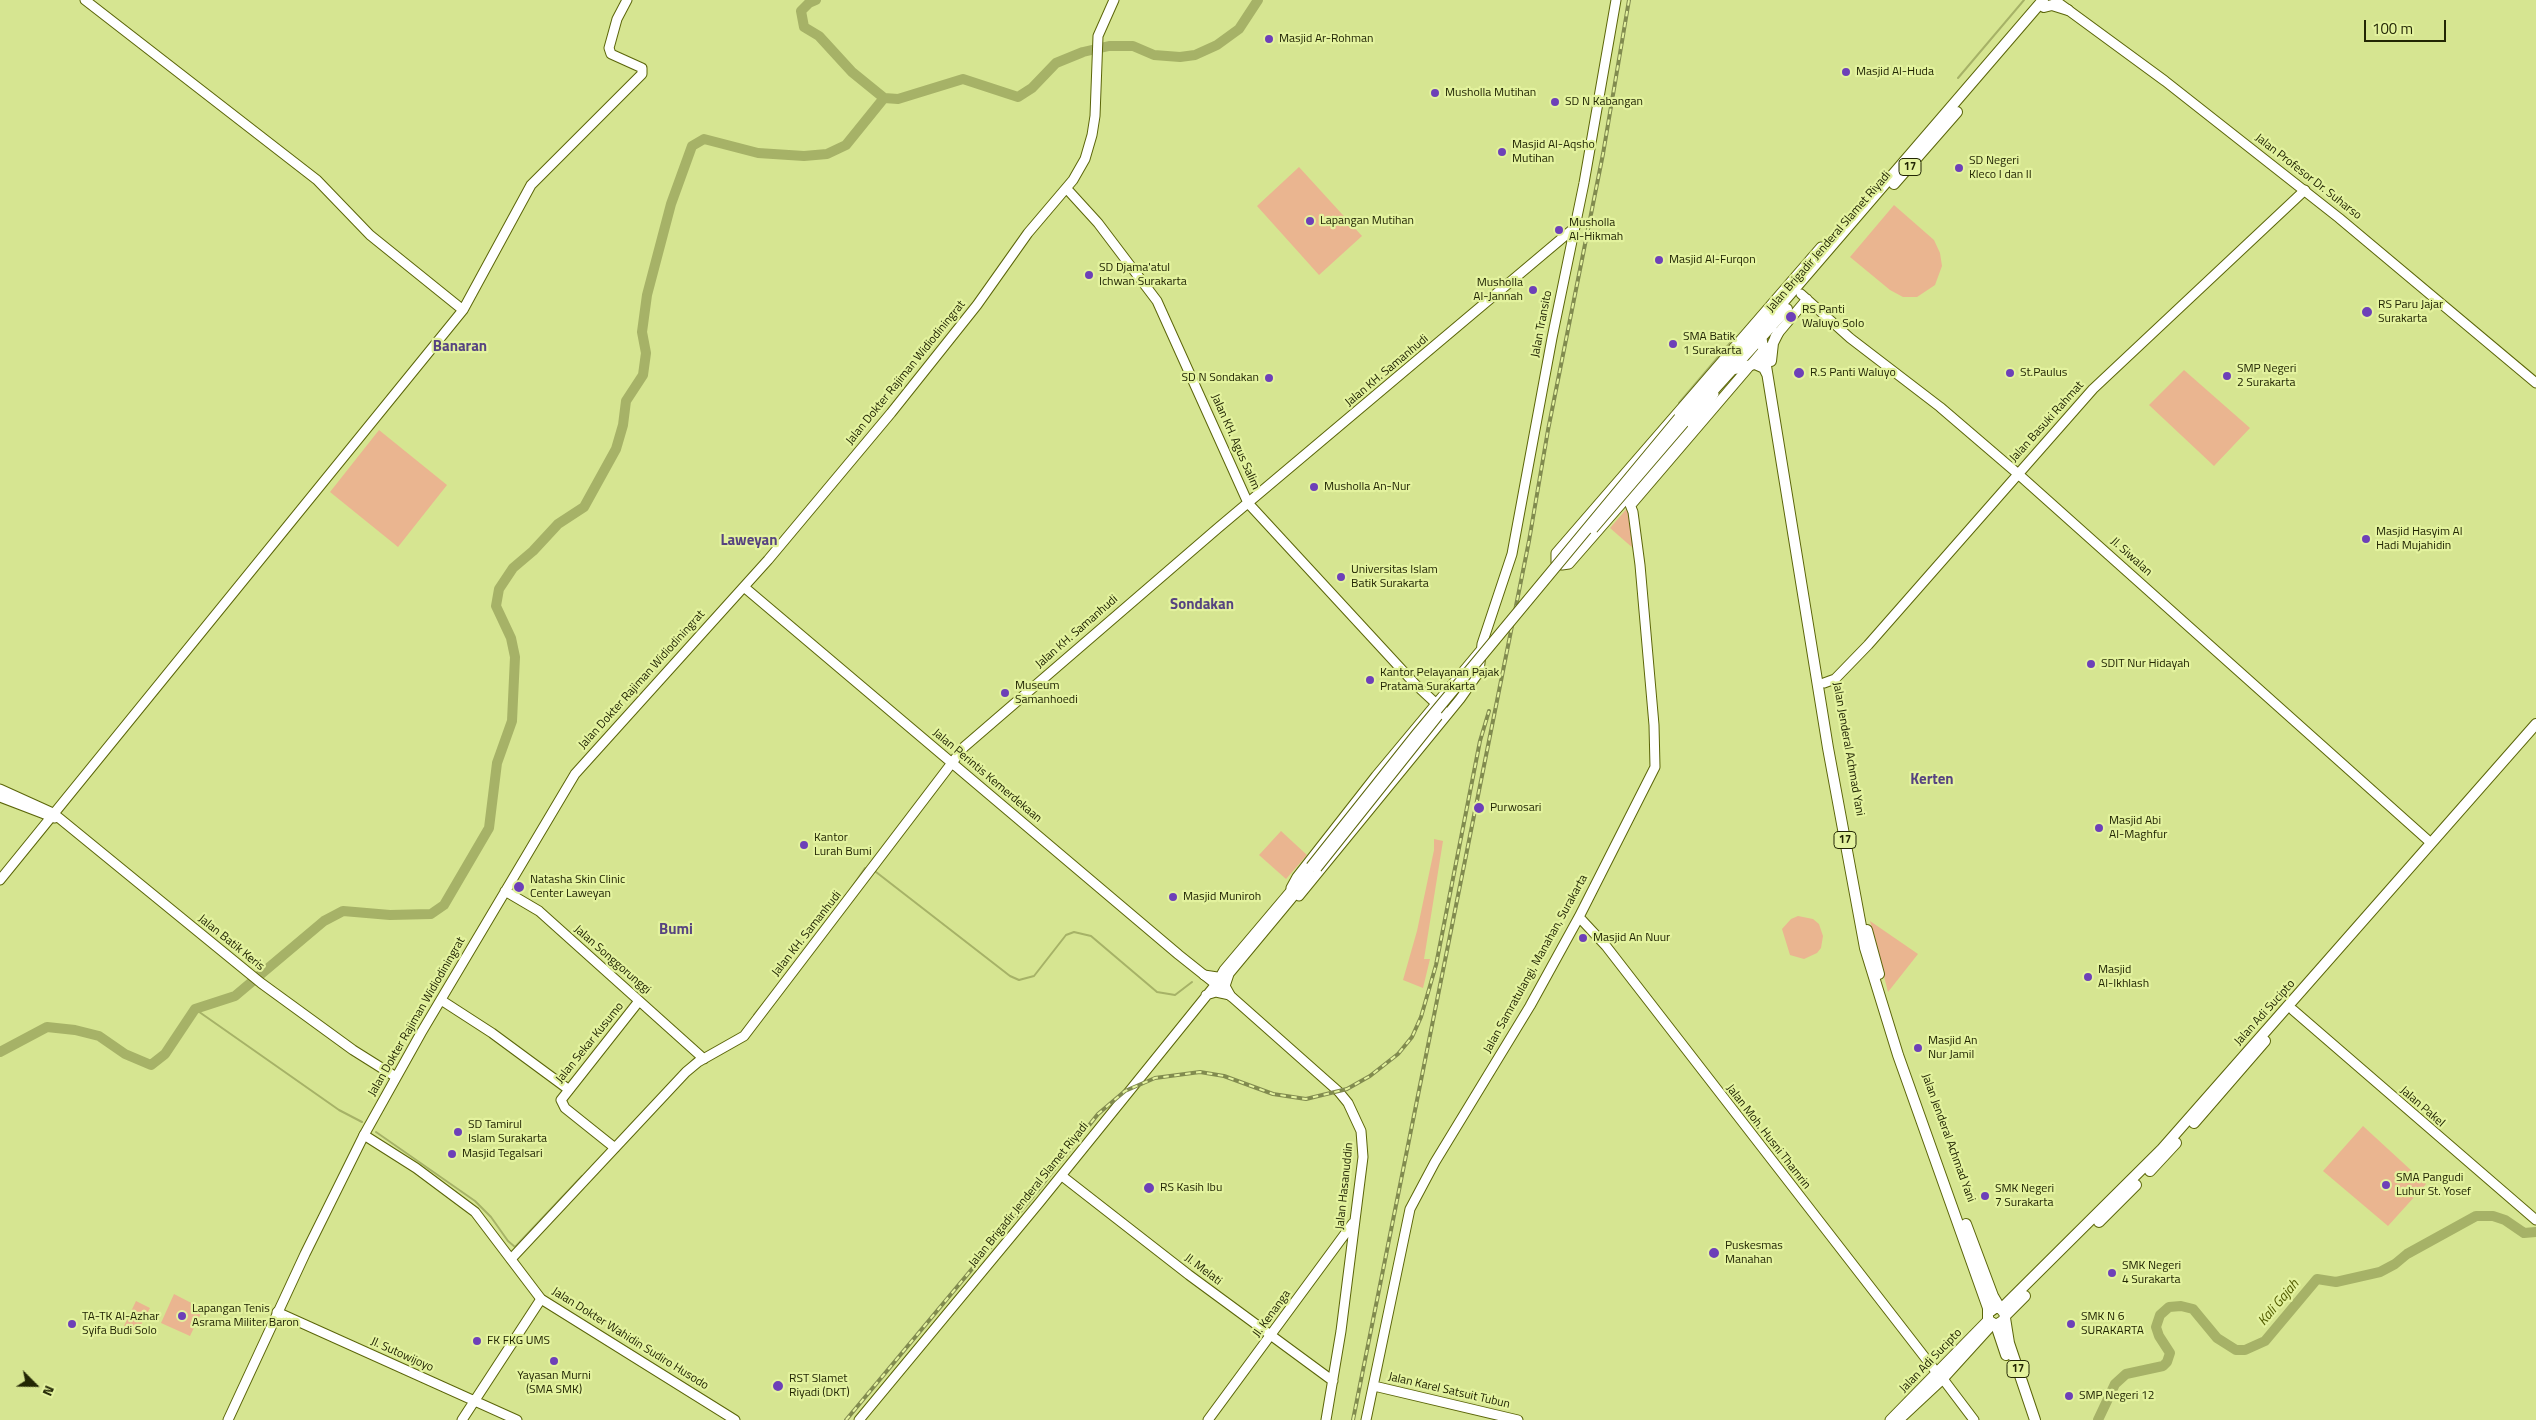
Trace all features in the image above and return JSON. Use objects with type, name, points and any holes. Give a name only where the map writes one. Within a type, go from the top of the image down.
[{"type":"highway","name":"Jalan Brigadir Jenderal Slamet Riyadi","points":[[1764,337],[1824,250],[2057,3]]},
{"type":"highway","name":"Jalan Brigadir Jenderal Slamet Riyadi","points":[[1764,337],[1804,296],[1938,135],[2057,3]]},
{"type":"highway","points":[[1771,361],[1773,346],[1778,333]]},
{"type":"highway","name":"Jalan Jenderal Achmad Yani","points":[[1764,337],[1771,361],[1777,418]]},
{"type":"highway","name":"Jalan Jenderal Achmad Yani","points":[[1764,337],[1768,380],[1777,418],[1827,682],[1826,716],[1865,948],[1898,1055],[1948,1192],[1991,1320],[2029,1420]]},
{"type":"highway","points":[[1313,868],[1428,720],[1682,420],[1716,389],[1764,337]]},
{"type":"highway","points":[[1734,369],[1752,364],[1764,368],[1768,380]]},
{"type":"highway","name":"Jalan Jenderal Achmad Yani","points":[[1826,716],[1865,921],[1887,1000],[1970,1235],[1993,1296],[2003,1313],[2009,1343],[2034,1420]]},
{"type":"highway","name":"Jalan Adi Sucipto","points":[[2164,1152],[2536,724]]},
{"type":"highway","name":"Jalan Adi Sucipto","points":[[1991,1320],[2001,1324],[2003,1313],[2164,1152],[2293,1010],[2536,732]]},
{"type":"highway","points":[[1991,1320],[1995,1308],[2003,1313]]},
{"type":"main road","points":[[85,0],[316,180],[370,235],[463,310]]},
{"type":"main road","points":[[0,880],[54,816],[463,310],[531,186],[642,74],[642,68],[611,54],[609,48],[614,25],[627,0]]},
{"type":"main road","name":"Jalan Dokter Rajiman Widiodiningrat","points":[[228,1420],[277,1312],[364,1135],[505,891],[582,764],[744,587],[906,395],[977,305],[1028,234],[1067,189],[1082,166],[1095,116],[1100,29],[1114,0]]},
{"type":"main road","name":"Jalan Transito","points":[[1481,650],[1512,554],[1573,230],[1584,183],[1616,0]]},
{"type":"main road","name":"Jalan Profesor Dr. Suharso","points":[[2057,3],[2167,78],[2297,181],[2536,383]]},
{"type":"main road","name":"Jalan KH. Agus Salim","points":[[1067,189],[1098,223],[1157,301],[1248,503],[1417,686],[1448,714]]},
{"type":"main road","name":"Jalan Profesor Dr. Suharso","points":[[2306,189],[2413,273],[2536,377]]},
{"type":"main road","name":"Jalan Basuki Rahmat","points":[[1827,682],[2093,389],[2306,189]]},
{"type":"main road","name":"Jalan KH. Samanhudi","points":[[511,1259],[612,1145],[701,1055],[732,1046],[744,1036],[964,747],[1248,503],[1573,230]]},
{"type":"main road","points":[[1764,337],[1752,364],[1630,503],[1569,564],[1565,565],[1556,562],[1556,553],[1824,250]]},
{"type":"main road","points":[[1682,420],[1764,337],[1778,333],[1804,296]]},
{"type":"main road","name":"Jl. Siwalan","points":[[1804,296],[1850,338],[1940,407],[2017,473],[2431,843]]},
{"type":"main road","points":[[1630,503],[1706,407],[1716,389]]},
{"type":"main road","name":"Jalan Samratulangi, Manahan, Surakarta","points":[[1366,1420],[1410,1209],[1435,1162],[1530,1006],[1579,917],[1653,773],[1656,760],[1646,621],[1630,503]]},
{"type":"main road","name":"Jalan Perintis Kemerdekaan","points":[[744,587],[1205,975],[1222,978]]},
{"type":"main road","points":[[1291,890],[1302,870],[1447,688],[1481,650]]},
{"type":"main road","points":[[1222,978],[1322,870],[1475,680],[1480,666],[1481,650]]},
{"type":"main road","points":[[1471,660],[1478,661],[1480,666]]},
{"type":"main road","points":[[1417,686],[1432,691],[1447,688]]},
{"type":"main road","points":[[4,795],[54,816]]},
{"type":"main road","points":[[4,795],[33,811],[54,816]]},
{"type":"main road","points":[[33,811],[39,833]]},
{"type":"main road","name":"Jalan Batik Keris","points":[[54,816],[261,983],[353,1050],[396,1077]]},
{"type":"main road","points":[[1222,978],[1291,890],[1313,868]]},
{"type":"main road","points":[[1282,911],[1313,868]]},
{"type":"main road","name":"Jalan Songgorunggi","points":[[505,891],[539,911],[701,1055]]},
{"type":"main road","name":"Jalan Moh. Husni Thamrin","points":[[1579,917],[1606,946],[1974,1420]]},
{"type":"main road","points":[[1205,975],[1208,986],[1206,995],[1216,992],[1230,995]]},
{"type":"main road","points":[[1222,978],[1230,995]]},
{"type":"main road","name":"Jalan Brigadir Jenderal Slamet Riyadi","points":[[859,1420],[1062,1176],[1206,995],[1222,978]]},
{"type":"main road","name":"Jalan Hasanuddin","points":[[1222,978],[1230,995],[1339,1092],[1355,1114],[1363,1137],[1363,1157],[1355,1221],[1326,1420]]},
{"type":"main road","points":[[441,1000],[568,1089]]},
{"type":"main road","name":"Jalan Sekar Kusumo","points":[[612,1145],[564,1106],[562,1098],[640,1001]]},
{"type":"main road","name":"Jalan Pakel","points":[[2293,1010],[2536,1220]]},
{"type":"main road","name":"Jalan Dokter Wahidin Sudiro Husodo","points":[[364,1135],[416,1168],[465,1203],[485,1223],[541,1299],[735,1420]]},
{"type":"main road","name":"Jl. Melati","points":[[1062,1176],[1333,1381]]},
{"type":"main road","name":"Jl. Kenanga","points":[[1208,1420],[1272,1336],[1355,1221]]},
{"type":"main road","points":[[462,1420],[541,1299]]},
{"type":"main road","name":"Jl. Sutowijoyo","points":[[277,1312],[517,1420]]},
{"type":"main road","name":"Jalan Adi Sucipto","points":[[1899,1420],[1991,1320]]},
{"type":"main road","name":"Jalan Adi Sucipto","points":[[1890,1420],[1940,1376]]},
{"type":"main road","name":"Jalan Karel Satsuit Tubun","points":[[1374,1386],[1518,1420]]},
{"type":"shaded area","name":"Lapangan Mutihan","points":[[1299,167],[1362,236],[1319,275],[1257,206]]},
{"type":"shaded area","points":[[1894,205],[1934,240],[1940,253],[1942,266],[1935,285],[1917,297],[1903,297],[1890,290],[1850,257]]},
{"type":"shaded area","points":[[2184,370],[2250,428],[2214,466],[2149,405]]},
{"type":"shaded area","points":[[379,430],[447,485],[398,547],[330,492]]},
{"type":"shaded area","points":[[1629,506],[1634,549],[1610,528]]},
{"type":"shaded area","points":[[1281,831],[1307,855],[1286,879],[1259,855]]},
{"type":"shaded area","points":[[1434,839],[1443,841],[1424,959],[1430,959],[1423,988],[1403,980],[1417,931],[1434,850]]},
{"type":"shaded area","points":[[1798,916],[1813,919],[1819,924],[1823,936],[1821,948],[1817,953],[1804,959],[1790,955],[1782,929],[1791,919]]},
{"type":"shaded area","points":[[1870,921],[1918,954],[1888,992],[1885,980]]},
{"type":"shaded area","points":[[2363,1126],[2426,1184],[2388,1226],[2323,1171]]},
{"type":"shaded area","name":"Lapangan Tenis Asrama Militer Baron","points":[[174,1294],[203,1309],[190,1336],[161,1323]]},
{"type":"shaded area","points":[[136,1301],[150,1308],[136,1334],[123,1328]]},
{"type":"waterway","points":[[816,0],[809,3],[801,11],[804,27],[819,36],[852,72],[884,98]]},
{"type":"waterway","points":[[0,1052],[47,1027],[75,1030],[99,1036],[125,1054],[151,1065],[165,1054],[195,1009],[235,996],[324,921],[343,911],[390,915],[431,914],[444,905],[489,828],[497,763],[512,721],[515,657],[511,638],[496,606],[499,589],[513,568],[533,551],[558,524],[584,507],[616,449],[623,425],[626,401],[643,375],[646,353],[642,332],[647,295],[671,204],[692,146],[704,139],[758,153],[804,156],[827,154],[846,145],[884,98],[898,99],[963,79],[1018,97],[1032,88],[1056,63],[1083,52],[1109,46],[1133,46],[1154,55],[1180,57],[1195,55],[1217,45],[1239,29],[1258,0]]},
{"type":"waterway","points":[[1958,78],[2024,0]]},
{"type":"waterway","points":[[1679,403],[1736,336]]},
{"type":"waterway","points":[[848,893],[865,868]]},
{"type":"waterway","points":[[876,872],[1010,976],[1019,980],[1034,976],[1066,935],[1074,932],[1091,936],[1157,992],[1175,995],[1192,982]]},
{"type":"waterway","points":[[754,1015],[768,998]]},
{"type":"waterway","points":[[195,1009],[339,1110],[362,1122]]},
{"type":"waterway","points":[[689,1064],[696,1057]]},
{"type":"waterway","points":[[376,1132],[475,1201],[491,1217],[508,1241],[515,1247],[582,1176]]},
{"type":"waterway","name":"Kali Gajah","points":[[2098,1420],[2115,1384],[2126,1374],[2163,1366],[2167,1362],[2170,1353],[2159,1336],[2156,1327],[2160,1315],[2169,1307],[2181,1306],[2193,1309],[2217,1338],[2236,1350],[2245,1350],[2265,1341],[2317,1279],[2336,1282],[2380,1272],[2395,1264],[2407,1254],[2476,1216],[2493,1216],[2505,1220],[2524,1233],[2536,1232]]},
{"type":"railway","points":[[1353,1420],[1529,541],[1548,430],[1603,154],[1629,0]]},
{"type":"railway","points":[[846,1420],[1032,1197],[1098,1114],[1125,1091],[1155,1078],[1200,1072],[1224,1076],[1273,1094],[1306,1099],[1347,1089],[1370,1076],[1398,1054],[1412,1037],[1421,1017],[1436,965],[1480,741],[1489,711]]},
{"type":"place","name":"Masjid Ar-Rohman","points":[[1269,39]]},
{"type":"place","name":"Masjid Al-Huda","points":[[1846,72]]},
{"type":"place","name":"Musholla Mutihan","points":[[1435,93]]},
{"type":"place","name":"SD N Kabangan","points":[[1555,102]]},
{"type":"place","name":"Masjid Al-Aqsho Mutihan","points":[[1502,152]]},
{"type":"place","name":"SD Negeri Kleco I dan II","points":[[1959,168]]},
{"type":"place","name":"Lapangan Mutihan","points":[[1310,221]]},
{"type":"place","name":"Musholla Al-Hikmah","points":[[1559,230]]},
{"type":"place","name":"Masjid Al-Furqon","points":[[1659,260]]},
{"type":"place","name":"SD Djama'atul Ichwan Surakarta","points":[[1089,275]]},
{"type":"place","name":"Musholla Al-Jannah","points":[[1533,290]]},
{"type":"place","name":"RS Paru Jajar Surakarta","points":[[2367,312]]},
{"type":"place","name":"RS Panti Waluyo Solo","points":[[1791,317]]},
{"type":"place","name":"SMA Batik 1 Surakarta","points":[[1673,344]]},
{"type":"place","name":"R.S Panti Waluyo","points":[[1799,373]]},
{"type":"place","name":"St.Paulus","points":[[2010,373]]},
{"type":"place","name":"SMP Negeri 2 Surakarta","points":[[2227,376]]},
{"type":"place","name":"SD N Sondakan","points":[[1269,378]]},
{"type":"place","name":"Musholla An-Nur","points":[[1314,487]]},
{"type":"place","name":"Masjid Hasyim Al Hadi Mujahidin","points":[[2366,539]]},
{"type":"place","name":"Universitas Islam Batik Surakarta","points":[[1341,577]]},
{"type":"place","name":"SDIT Nur Hidayah","points":[[2091,664]]},
{"type":"place","name":"Kantor Pelayanan Pajak Pratama Surakarta","points":[[1370,680]]},
{"type":"place","name":"Museum Samanhoedi","points":[[1005,693]]},
{"type":"place","name":"Purwosari","points":[[1479,808]]},
{"type":"place","name":"Masjid Abi Al-Maghfur","points":[[2099,828]]},
{"type":"place","name":"Kantor Lurah Bumi","points":[[804,845]]},
{"type":"place","name":"Natasha Skin Clinic Center Laweyan","points":[[519,887]]},
{"type":"place","name":"Masjid Muniroh","points":[[1173,897]]},
{"type":"place","name":"Masjid An Nuur","points":[[1583,938]]},
{"type":"place","name":"Masjid Al-Ikhlash","points":[[2088,977]]},
{"type":"place","name":"Masjid An Nur Jamil","points":[[1918,1048]]},
{"type":"place","name":"SD Tamirul Islam Surakarta","points":[[458,1132]]},
{"type":"place","name":"Masjid Tegalsari","points":[[452,1154]]},
{"type":"place","name":"SMA Pangudi Luhur St. Yosef","points":[[2386,1185]]},
{"type":"place","name":"RS Kasih Ibu","points":[[1149,1188]]},
{"type":"place","name":"SMK Negeri 7 Surakarta","points":[[1985,1196]]},
{"type":"place","name":"Puskesmas Manahan","points":[[1714,1253]]},
{"type":"place","name":"SMK Negeri 4 Surakarta","points":[[2112,1273]]},
{"type":"place","name":"Lapangan Tenis Asrama Militer Baron","points":[[182,1316]]},
{"type":"place","name":"TA-TK Al-Azhar Syifa Budi Solo","points":[[72,1324]]},
{"type":"place","name":"SMK N 6 SURAKARTA","points":[[2071,1324]]},
{"type":"place","name":"FK FKG UMS","points":[[477,1341]]},
{"type":"place","name":"Yayasan Murni (SMA SMK)","points":[[554,1361]]},
{"type":"place","name":"RST Slamet Riyadi (DKT)","points":[[778,1386]]},
{"type":"place","name":"SMP Negeri 12","points":[[2069,1396]]},
{"type":"district","name":"Banaran","points":[[460,347]]},
{"type":"district","name":"Laweyan","points":[[749,541]]},
{"type":"district","name":"Sondakan","points":[[1202,605]]},
{"type":"district","name":"Kerten","points":[[1932,780]]},
{"type":"district","name":"Bumi","points":[[676,930]]}]
